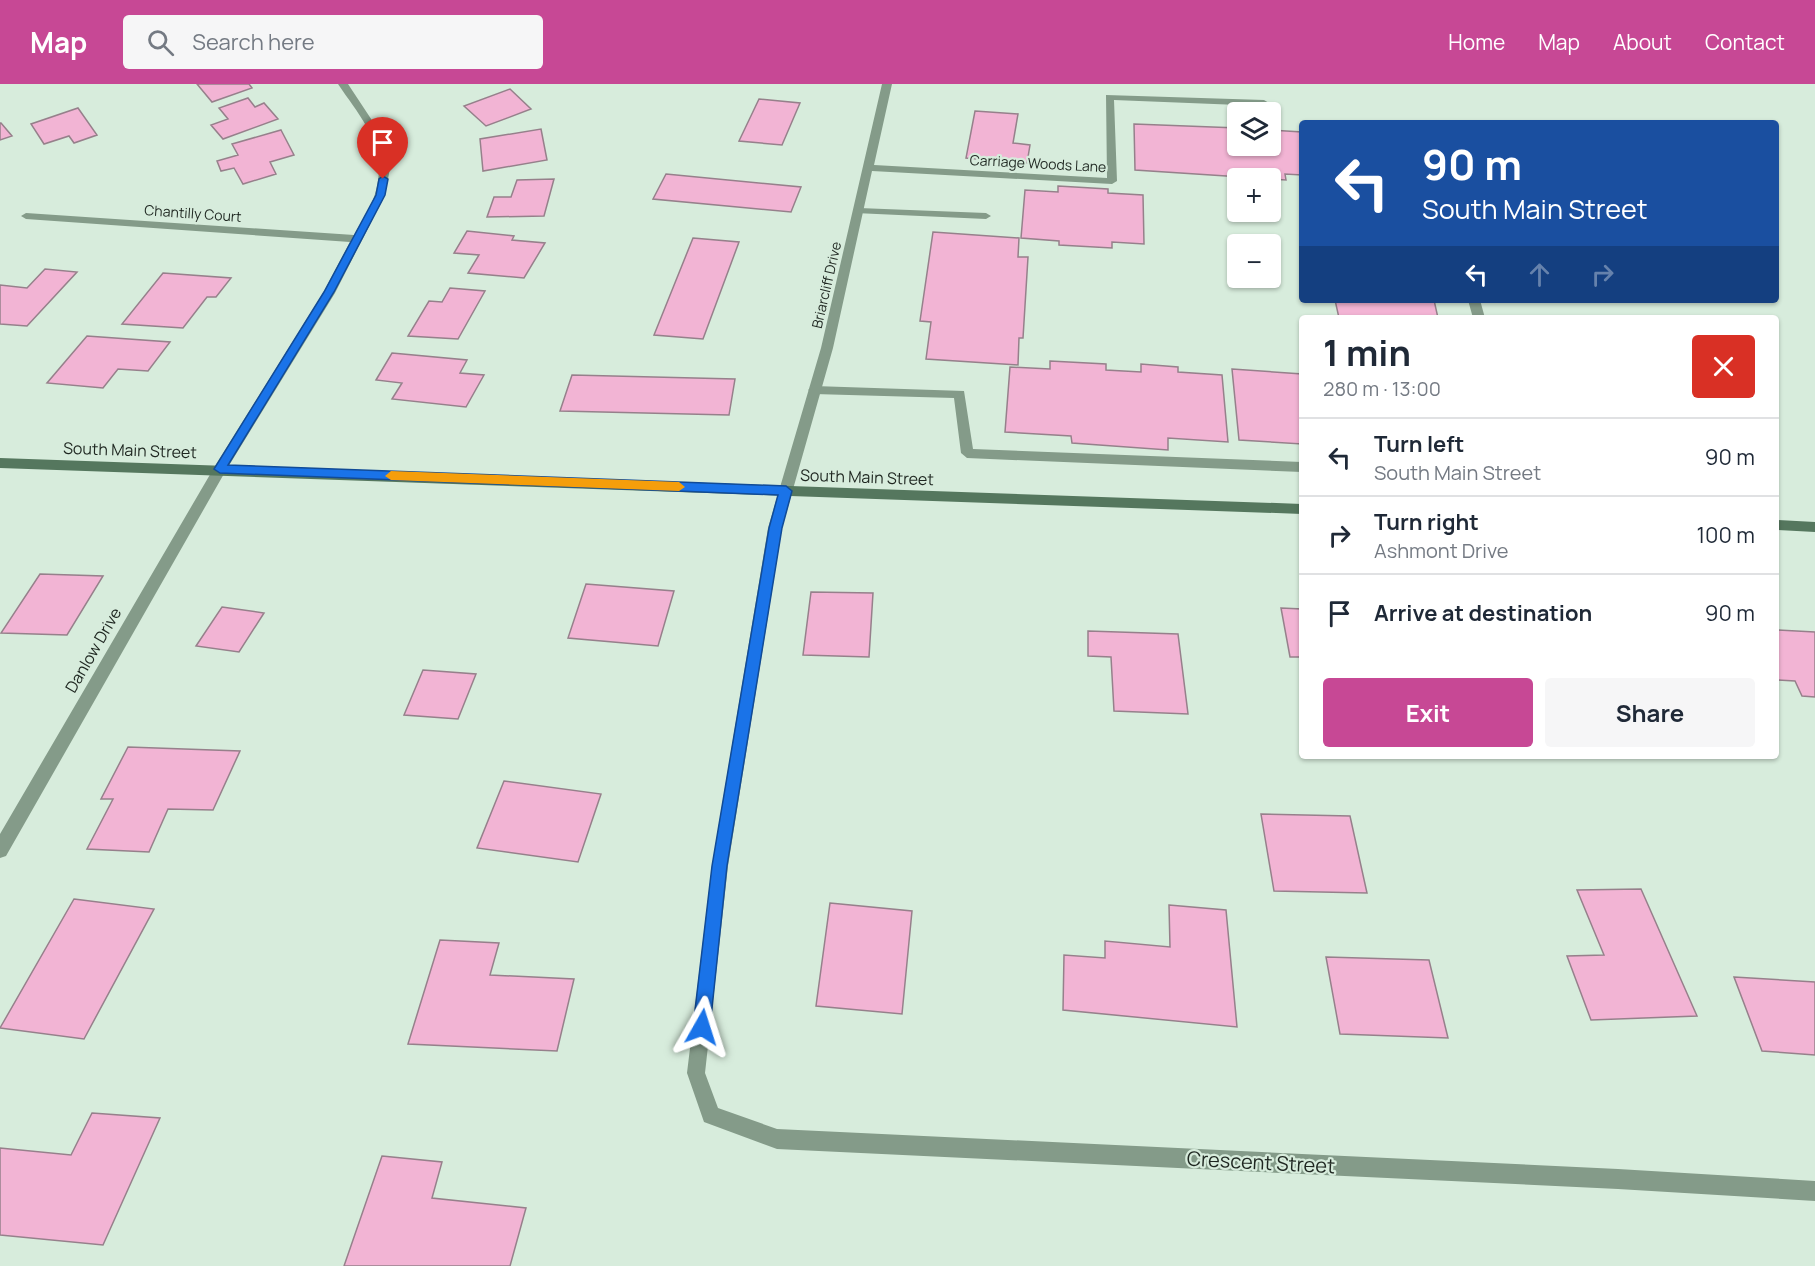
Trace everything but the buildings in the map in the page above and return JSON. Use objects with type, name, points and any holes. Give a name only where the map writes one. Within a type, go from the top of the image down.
[{"type":"main road","name":"South Main Street","points":[[0,463],[1299,509]]},
{"type":"main road","points":[[1779,525],[1815,527]]},
{"type":"street","name":"Danlow Drive","points":[[0,850],[220,469],[329,292],[359,239],[380,195],[386,163],[378,137],[343,84]]},
{"type":"street","name":"Briarcliff Drive","points":[[711,1115],[696,1073],[720,866],[775,528],[814,390],[859,211],[887,84]]},
{"type":"street","name":"Carriage Woods Lane","points":[[869,168],[1112,181],[1109,97],[1238,102]]},
{"type":"street","points":[[859,211],[986,216]]},
{"type":"street","name":"Chantilly Court","points":[[26,216],[359,239]]},
{"type":"street","points":[[814,390],[960,394],[968,453],[1299,466]]},
{"type":"street","name":"Crescent Street","points":[[711,1115],[777,1139],[1618,1179],[1815,1191]]},
{"type":"slow traffic","points":[[391,476],[679,487]]},
{"type":"route","points":[[383,179],[380,195],[359,239],[220,469],[786,491],[775,528],[720,866],[702,1027]]}]
